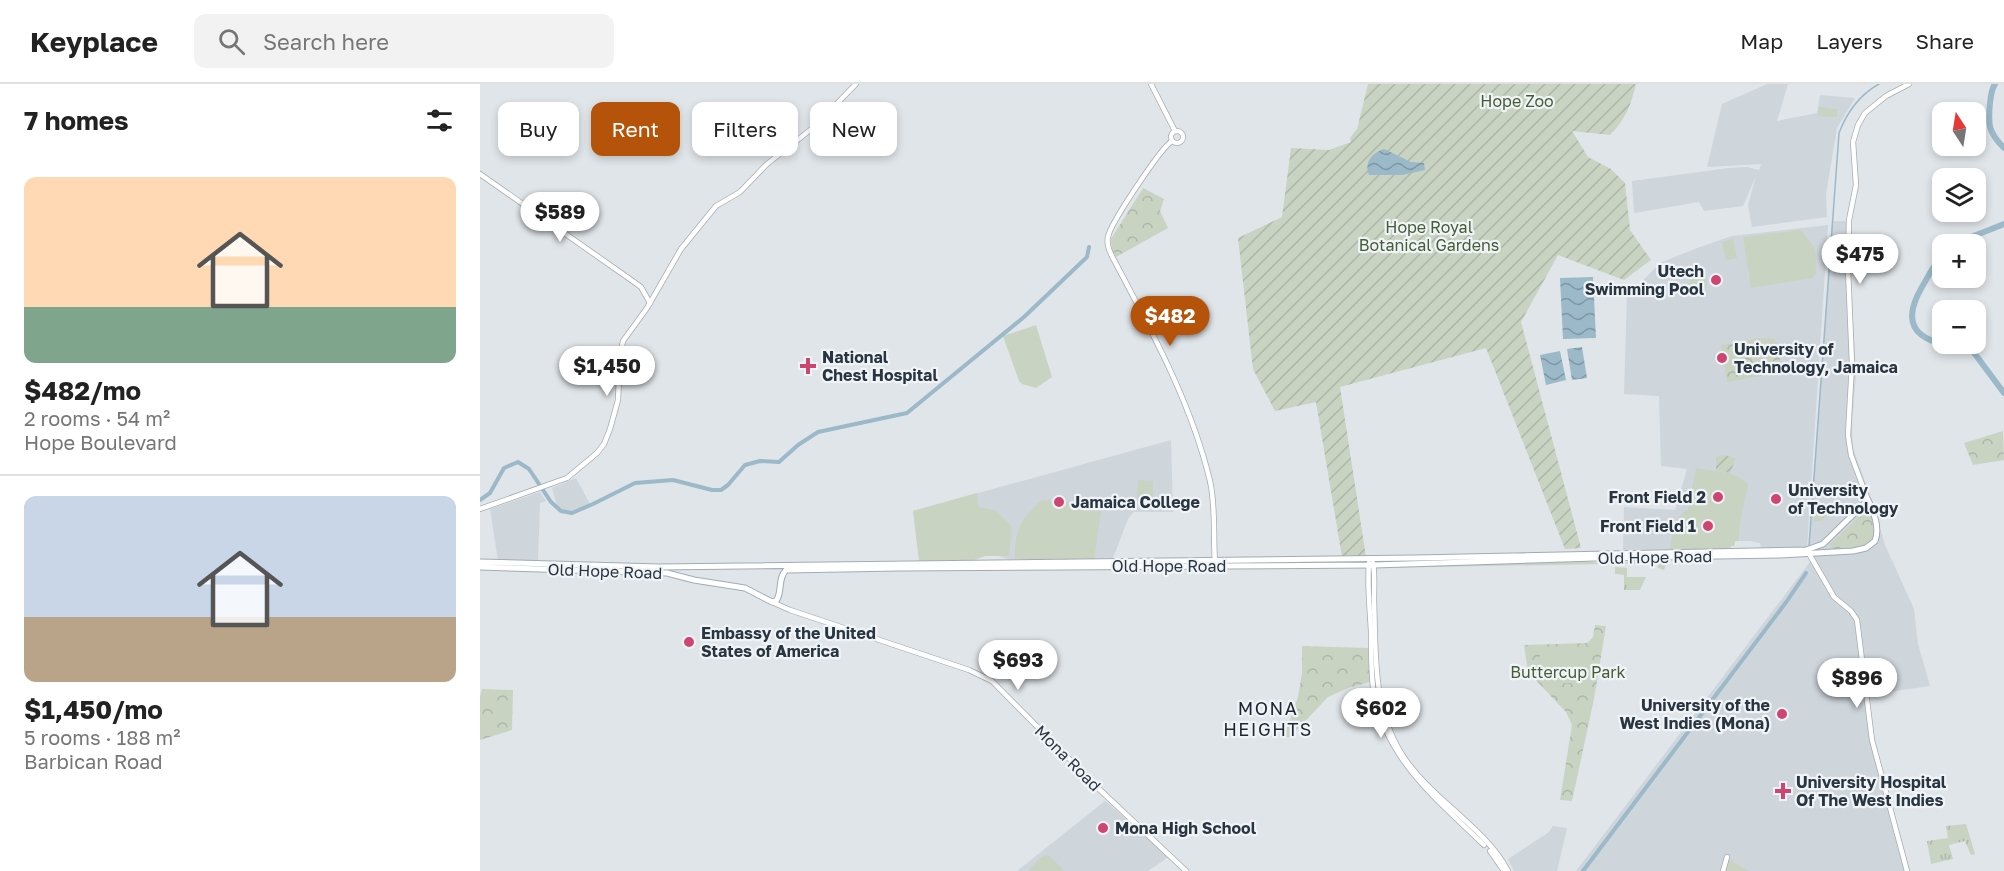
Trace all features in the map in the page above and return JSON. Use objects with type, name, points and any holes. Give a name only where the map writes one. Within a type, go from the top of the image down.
[{"type":"main road","name":"Old Hope Road","points":[[480,562],[621,567],[1215,563],[1371,565],[1808,552],[1828,540],[1868,500],[1874,513],[1877,531],[1875,541],[1866,548],[1836,552],[1808,552],[1371,558],[1215,563],[786,570],[781,577]]},
{"type":"main road","points":[[1828,540],[1829,548],[1836,552]]},
{"type":"main road","points":[[687,566],[685,572],[689,579]]},
{"type":"main road","points":[[766,566],[779,571],[781,577],[780,594],[776,602],[772,602]]},
{"type":"main road","name":"Old Hope Road","points":[[480,567],[667,573],[745,588],[772,602]]},
{"type":"street","points":[[480,509],[572,475],[604,444],[618,399],[623,341],[650,303],[681,249],[716,206],[740,192],[767,164],[814,127],[856,84]]},
{"type":"street","points":[[1151,84],[1175,131],[1182,133],[1183,138],[1178,143],[1172,141]]},
{"type":"street","points":[[1868,500],[1851,455],[1848,435],[1852,364],[1848,269],[1849,220],[1856,185],[1853,142],[1858,125],[1865,113],[1886,96],[1909,84]]},
{"type":"street","points":[[1172,141],[1171,135],[1175,131]]},
{"type":"street","points":[[1172,141],[1156,158],[1108,234],[1107,242],[1173,376],[1194,432],[1210,481],[1214,505],[1215,563]]},
{"type":"street","points":[[480,174],[641,287],[651,291],[658,287]]},
{"type":"street","points":[[641,287],[650,303]]},
{"type":"street","points":[[1808,552],[1834,597],[1851,611],[1857,620],[1872,740],[1907,871]]},
{"type":"street","points":[[1371,558],[1373,686],[1380,715],[1392,744],[1420,783],[1483,843],[1506,871]]},
{"type":"street","points":[[780,594],[781,601],[790,610]]},
{"type":"street","name":"Mona Road","points":[[772,602],[969,670],[992,681],[1099,789],[1186,871]]},
{"type":"street","points":[[1723,871],[1727,857]]},
{"type":"shaded area","points":[[1767,84],[1788,84],[1777,121],[1817,113],[1820,95],[1855,98],[1837,128],[1826,194],[1827,217],[1752,227],[1748,205],[1756,176],[1743,206],[1704,211],[1699,202],[1634,213],[1632,181],[1729,168],[1747,167],[1759,170],[1761,164],[1707,167],[1722,104]]},
{"type":"shaded area","name":"University of the West Indies (Mona)","points":[[1832,221],[1848,221],[1856,374],[1852,424],[1853,448],[1885,545],[1914,609],[1918,644],[1930,686],[1867,695],[1873,736],[1910,871],[1576,871],[1815,555],[1809,547]]},
{"type":"shaded area","name":"University of Technology, Jamaica","points":[[1828,225],[1807,548],[1761,549],[1760,543],[1735,541],[1734,546],[1730,549],[1623,550],[1624,507],[1675,510],[1687,469],[1661,466],[1659,396],[1624,394],[1627,294],[1631,293],[1660,263],[1697,248],[1732,236]]},
{"type":"shaded area","name":"Jamaica College","points":[[1171,440],[1173,512],[1134,512],[1128,519],[1113,558],[1007,559],[999,556],[985,556],[974,560],[913,511]]},
{"type":"shaded area","points":[[576,478],[590,504],[572,511],[563,510],[557,505],[552,488]]},
{"type":"shaded area","points":[[540,492],[546,501],[540,503],[538,561],[498,561],[490,509]]},
{"type":"shaded area","name":"Mona High School","points":[[1105,801],[1170,856],[1148,871],[1017,871]]},
{"type":"shaded area","points":[[1553,826],[1567,828],[1557,871],[1514,871],[1508,859],[1549,832]]},
{"type":"green space","name":"Hope Royal Botanical Gardens","points":[[1368,84],[1636,84],[1627,112],[1610,135],[1572,131],[1588,157],[1611,169],[1625,183],[1630,230],[1651,260],[1624,280],[1558,255],[1521,322],[1581,548],[1565,549],[1486,348],[1340,387],[1366,557],[1342,557],[1316,402],[1275,411],[1253,369],[1238,238],[1282,217],[1291,148],[1329,150],[1351,142],[1350,138],[1357,129]]},
{"type":"green space","points":[[1819,107],[1837,109],[1837,117],[1818,116]]},
{"type":"green space","points":[[1143,188],[1164,199],[1160,211],[1168,228],[1116,257],[1111,239]]},
{"type":"green space","points":[[1799,230],[1815,249],[1816,273],[1812,278],[1751,288],[1743,237]]},
{"type":"green space","points":[[1733,239],[1737,258],[1726,260],[1722,242]]},
{"type":"green space","points":[[1705,271],[1707,288],[1691,291],[1688,274]]},
{"type":"green space","points":[[1036,325],[1052,377],[1036,388],[1019,381],[1003,336]]},
{"type":"green space","points":[[1760,338],[1775,339],[1783,372],[1727,382],[1721,345]]},
{"type":"green space","points":[[2003,431],[2004,460],[1973,465],[1964,443]]},
{"type":"green space","points":[[1723,455],[1736,458],[1730,473],[1716,470],[1716,457]]},
{"type":"green space","points":[[1696,468],[1737,476],[1748,484],[1739,541],[1735,541],[1734,546],[1730,549],[1670,549],[1677,521],[1688,510]]},
{"type":"green space","points":[[1138,480],[1153,481],[1153,499],[1137,499]]},
{"type":"green space","points":[[977,493],[978,507],[995,510],[1012,527],[1009,556],[985,556],[974,560],[919,561],[913,511]]},
{"type":"green space","points":[[1042,500],[1089,504],[1101,511],[1094,559],[1015,559],[1020,526]]},
{"type":"green space","points":[[1835,503],[1836,506],[1821,521],[1814,521],[1815,507]]},
{"type":"green space","points":[[1866,508],[1871,510],[1873,523],[1873,533],[1868,544],[1862,547],[1832,549],[1830,544]]},
{"type":"green space","points":[[1662,560],[1667,562],[1664,570],[1658,568],[1657,563],[1377,568],[1378,566],[1433,564],[1581,561],[1602,563]]},
{"type":"green space","points":[[1615,567],[1627,568],[1627,577],[1646,577],[1640,590],[1624,590],[1624,575],[1615,574]]},
{"type":"green space","name":"Buttercup Park","points":[[1595,625],[1606,626],[1594,699],[1572,801],[1560,800],[1572,725],[1566,712],[1528,672],[1524,645],[1587,643],[1593,637]]},
{"type":"green space","points":[[1302,646],[1368,648],[1370,682],[1328,697],[1290,737],[1284,737],[1298,697],[1302,673]]},
{"type":"green space","points":[[1540,648],[1589,648],[1589,683],[1540,683]]},
{"type":"green space","points":[[482,689],[513,690],[512,730],[480,740],[480,697]]},
{"type":"green space","points":[[1966,824],[1975,854],[1971,855],[1965,841],[1949,845],[1953,859],[1931,864],[1927,841],[1948,838],[1946,826]]},
{"type":"green space","points":[[1048,855],[1065,871],[1028,871],[1041,857]]},
{"type":"green space","points":[[1728,859],[1749,871],[1724,871]]},
{"type":"water","points":[[1384,149],[1411,162],[1424,163],[1425,170],[1402,175],[1369,175],[1368,162],[1376,153]]},
{"type":"water","points":[[1593,277],[1596,338],[1563,339],[1560,278]]},
{"type":"water","points":[[1582,347],[1587,378],[1572,380],[1567,349]]},
{"type":"water","points":[[1560,351],[1566,380],[1546,385],[1540,355]]},
{"type":"waterway","points":[[1809,546],[1839,133],[1854,105],[1865,93],[1879,84]]},
{"type":"waterway","points":[[1995,84],[1991,95],[1989,122],[1992,132],[2004,148]]},
{"type":"waterway","points":[[1979,234],[2004,224]]},
{"type":"waterway","points":[[480,500],[490,493],[504,468],[518,462],[529,469],[551,502],[561,511],[572,513],[635,483],[673,480],[712,490],[721,490],[745,465],[760,461],[779,462],[798,445],[818,432],[907,413],[1024,317],[1087,257],[1089,247]]},
{"type":"waterway","points":[[1932,270],[1914,304],[1912,317],[1915,327],[1921,335],[1943,345],[1972,350],[2004,393]]},
{"type":"waterway","points":[[1583,871],[1806,573]]},
{"type":"place","name":"Utech Swimming Pool","points":[[1716,280]]},
{"type":"place","name":"University of Technology, Jamaica","points":[[1722,358]]},
{"type":"place","name":"National Chest Hospital","points":[[808,366]]},
{"type":"place","name":"Front Field 2","points":[[1718,497]]},
{"type":"place","name":"University of Technology","points":[[1776,499]]},
{"type":"place","name":"Jamaica College","points":[[1059,502]]},
{"type":"place","name":"Front Field 1","points":[[1708,526]]},
{"type":"place","name":"Embassy of the United States of America","points":[[689,642]]},
{"type":"place","name":"University of the West Indies (Mona)","points":[[1782,714]]},
{"type":"place","name":"University Hospital Of The West Indies","points":[[1783,791]]},
{"type":"place","name":"Mona High School","points":[[1103,828]]},
{"type":"district","name":"MONA HEIGHTS","points":[[1268,718]]},
{"type":"park label","name":"Hope Zoo","points":[[1517,101]]}]
